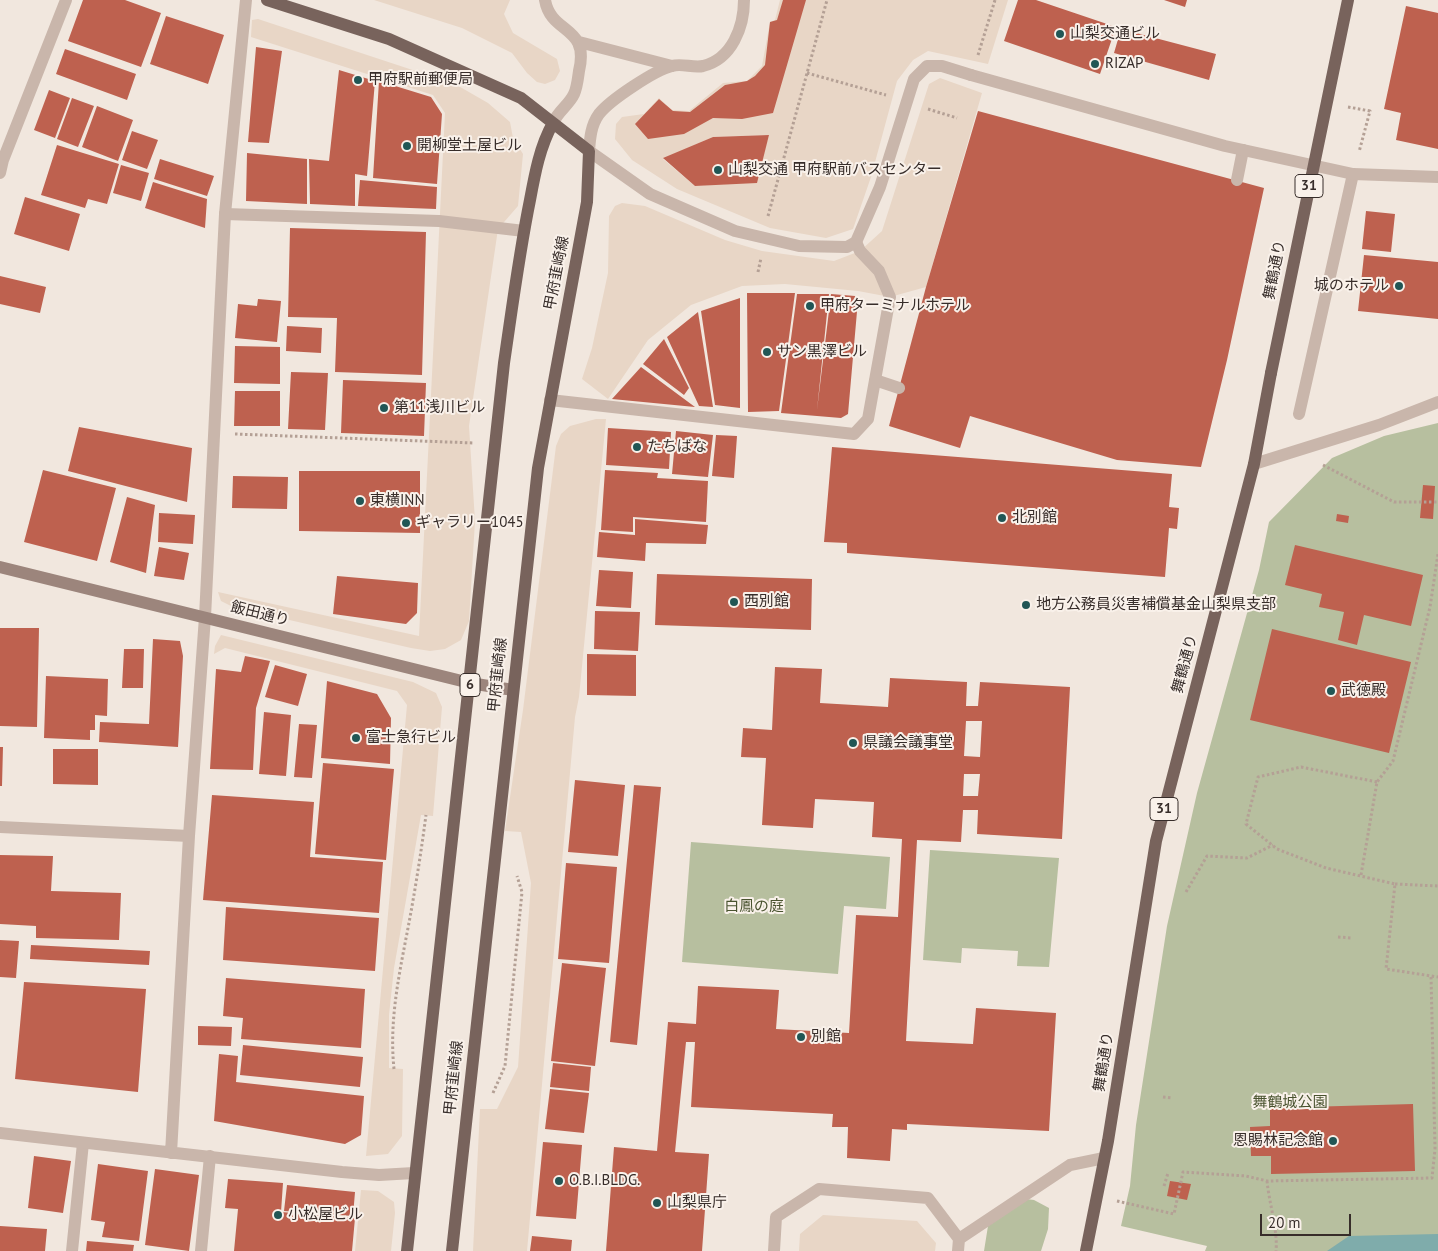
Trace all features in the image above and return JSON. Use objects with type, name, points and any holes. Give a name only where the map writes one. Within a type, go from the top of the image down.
[{"type":"main road","points":[[267,0],[390,39],[520,98],[589,150]]},
{"type":"main road","name":"舞鶴通り","points":[[1086,1251],[1098,1196],[1156,841],[1254,464],[1348,0]]},
{"type":"main road","name":"甲府韮崎線","points":[[407,1251],[414,1173],[504,364],[524,231],[545,137],[553,122]]},
{"type":"main road","name":"甲府韮崎線","points":[[452,1251],[538,468],[587,202],[589,150]]},
{"type":"main road","name":"飯田通り","points":[[0,568],[470,683],[513,690]]},
{"type":"street","points":[[0,173],[3,160],[66,0]]},
{"type":"street","points":[[171,1153],[189,836],[205,617],[225,214],[246,0]]},
{"type":"street","points":[[545,0],[548,13],[579,42],[672,66],[703,66],[724,54],[734,41],[744,19],[744,0]]},
{"type":"street","points":[[553,122],[558,112],[574,95],[582,58],[579,42]]},
{"type":"street","points":[[672,66],[636,84],[599,114],[590,134],[589,150],[650,194],[735,231],[799,246],[846,247],[856,242],[880,187],[914,79],[927,66],[942,66],[1243,150],[1352,174],[1438,177]]},
{"type":"street","points":[[1237,180],[1243,150]]},
{"type":"street","points":[[1299,414],[1352,174]]},
{"type":"street","points":[[225,214],[439,221],[524,231]]},
{"type":"street","points":[[550,400],[854,434],[868,419],[890,297],[879,272],[860,251],[856,242]]},
{"type":"street","points":[[875,380],[899,388]]},
{"type":"street","points":[[1254,464],[1379,425],[1438,402]]},
{"type":"street","points":[[0,827],[189,836]]},
{"type":"street","points":[[0,1133],[379,1175],[414,1173]]},
{"type":"street","points":[[72,1251],[82,1143]]},
{"type":"street","points":[[201,1251],[210,1156]]},
{"type":"street","points":[[774,1251],[776,1217],[819,1189],[928,1198],[958,1245],[1070,1165],[1104,1158]]},
{"type":"path","points":[[768,217],[827,0]]},
{"type":"path","points":[[976,60],[995,0]]},
{"type":"path","points":[[807,73],[893,97]]},
{"type":"path","points":[[1346,115],[1349,105],[1370,111],[1352,174]]},
{"type":"path","points":[[922,107],[957,118]]},
{"type":"path","points":[[215,434],[496,444]]},
{"type":"path","points":[[1296,451],[1394,502],[1438,502]]},
{"type":"path","points":[[1361,875],[1377,782],[1393,761],[1430,607],[1438,554]]},
{"type":"path","points":[[1377,782],[1301,767],[1258,777],[1246,824],[1273,845],[1326,868],[1395,884],[1438,886]]},
{"type":"path","points":[[394,1069],[392,1046],[398,979],[420,860],[426,815]]},
{"type":"path","points":[[1186,892],[1206,856],[1247,858],[1273,845]]},
{"type":"path","points":[[492,1095],[505,1066],[522,892],[514,868]]},
{"type":"path","points":[[1395,884],[1386,969],[1438,977]]},
{"type":"path","points":[[1338,937],[1352,938]]},
{"type":"path","points":[[1098,1196],[1174,1214],[1183,1172],[1246,1176],[1267,1181],[1432,1178],[1437,1149],[1431,975]]},
{"type":"path","points":[[1162,1097],[1172,1098]]},
{"type":"path","points":[[1164,1186],[1168,1173]]},
{"type":"path","points":[[1267,1181],[1272,1219],[1276,1230],[1276,1251]]},
{"type":"green space","name":"舞鶴城公園","points":[[1438,423],[1438,1251],[1205,1251],[1207,1246],[1121,1226],[1130,1186],[1136,1125],[1167,926],[1197,793],[1259,570],[1269,522],[1332,458],[1384,436]]},
{"type":"green space","name":"白鳳の庭","points":[[691,842],[890,857],[886,909],[844,906],[838,974],[682,962]]},
{"type":"green space","points":[[930,850],[1059,858],[1049,967],[1017,966],[1018,951],[962,948],[961,963],[923,960]]},
{"type":"green space","points":[[1026,1199],[1034,1200],[1049,1208],[1048,1229],[1041,1251],[984,1251],[988,1226]]},
{"type":"shaded area","points":[[374,0],[510,0],[504,14],[513,33],[557,59],[560,71],[555,80],[545,84],[537,82],[527,73],[512,53],[462,28]]},
{"type":"shaded area","points":[[780,0],[1008,0],[988,64],[928,51],[913,60],[897,81],[871,177],[853,229],[826,238],[770,228],[677,189],[632,160],[615,139],[616,124],[622,117],[644,114],[659,98],[672,110],[689,111],[723,83],[747,81],[762,66],[770,22],[775,20]],"holes":[[[769,135],[756,182],[695,186],[663,159],[713,137]]]},
{"type":"shaded area","points":[[258,19],[455,84],[488,103],[510,122],[513,138],[523,154],[518,206],[498,229],[469,426],[475,521],[469,621],[461,640],[445,649],[430,651],[411,648],[233,607],[221,601],[218,592],[419,636],[445,113],[433,95],[251,37],[252,20]]},
{"type":"shaded area","points":[[940,78],[982,93],[926,287],[890,297],[858,291],[785,284],[742,286],[691,305],[648,340],[608,399],[582,379],[592,348],[608,273],[609,216],[615,206],[622,203],[645,206],[725,240],[762,251],[834,261],[860,251],[882,231],[929,84]]},
{"type":"shaded area","points":[[596,419],[606,419],[579,697],[575,717],[527,1251],[473,1251],[480,1109],[497,1109],[518,1067],[531,883],[521,832],[505,831],[523,710],[556,446],[561,434],[570,426]]},
{"type":"shaded area","points":[[221,635],[413,682],[436,693],[442,707],[433,816],[421,815],[394,968],[389,1015],[389,1068],[403,1069],[402,1136],[388,1154],[366,1156],[407,705],[397,691],[225,648],[214,654],[215,646]]},
{"type":"shaded area","points":[[361,1190],[378,1191],[394,1202],[395,1213],[391,1251],[355,1251]]},
{"type":"shaded area","points":[[823,1215],[917,1221],[936,1243],[935,1251],[799,1251],[800,1234]]},
{"type":"water","points":[[1438,1234],[1438,1251],[1327,1251],[1349,1236]]},
{"type":"building","points":[[83,0],[125,0],[161,13],[141,67],[68,41]]},
{"type":"building","points":[[783,0],[806,0],[773,113],[742,119],[713,118],[684,134],[648,139],[635,124],[659,99],[673,111],[690,112],[725,85],[747,81],[755,76],[765,65],[770,22],[777,20]]},
{"type":"building","name":"山梨交通ビル","points":[[1018,0],[1036,0],[1116,27],[1100,74],[1004,41]]},
{"type":"building","points":[[1164,0],[1187,0],[1185,7]]},
{"type":"building","points":[[1406,6],[1438,13],[1438,149],[1396,140],[1401,113],[1384,109]]},
{"type":"building","points":[[166,16],[224,35],[208,84],[150,64]]},
{"type":"building","points":[[1121,29],[1216,54],[1209,80],[1114,53]]},
{"type":"building","points":[[256,47],[282,51],[269,143],[248,142]]},
{"type":"building","points":[[65,49],[136,74],[127,100],[56,74]]},
{"type":"building","points":[[339,70],[375,81],[367,176],[355,174],[355,206],[310,204],[309,159],[329,161]]},
{"type":"building","name":"開柳堂土屋ビル","points":[[379,81],[431,97],[442,114],[437,184],[373,178]]},
{"type":"building","points":[[49,90],[70,98],[55,138],[34,130]]},
{"type":"building","points":[[72,98],[94,106],[78,147],[57,139]]},
{"type":"building","points":[[97,106],[133,120],[118,161],[82,147]]},
{"type":"building","points":[[978,111],[1264,188],[1227,360],[1201,467],[1117,460],[970,416],[960,448],[889,426],[926,287]]},
{"type":"building","points":[[132,131],[158,140],[147,169],[122,160]]},
{"type":"building","name":"山梨交通 甲府駅前バスセンター","points":[[769,135],[757,183],[695,186],[663,158],[713,137]]},
{"type":"building","points":[[57,145],[119,164],[107,204],[88,199],[85,208],[41,195]]},
{"type":"building","points":[[247,153],[307,159],[307,204],[246,201]]},
{"type":"building","points":[[160,159],[214,176],[207,196],[154,179]]},
{"type":"building","points":[[121,165],[149,173],[141,201],[113,193]]},
{"type":"building","points":[[360,180],[437,187],[436,209],[358,206]]},
{"type":"building","points":[[153,182],[207,199],[205,228],[145,208]]},
{"type":"building","points":[[25,197],[80,214],[69,251],[14,234]]},
{"type":"building","points":[[1366,211],[1395,214],[1391,252],[1362,249]]},
{"type":"building","points":[[290,228],[426,232],[422,375],[335,372],[337,318],[288,317]]},
{"type":"building","name":"城のホテル","points":[[1364,255],[1438,262],[1438,319],[1358,311]]},
{"type":"building","points":[[0,276],[46,287],[40,313],[0,304]]},
{"type":"building","name":"サン黒澤ビル","points":[[747,293],[795,293],[779,411],[748,412]]},
{"type":"building","points":[[797,294],[829,294],[817,410],[831,294],[855,296],[858,300],[848,414],[841,418],[781,413]]},
{"type":"building","points":[[740,298],[740,408],[715,405],[701,311]]},
{"type":"building","points":[[258,299],[281,301],[277,342],[235,338],[238,304],[257,306]]},
{"type":"building","points":[[698,312],[713,407],[699,406],[667,337]]},
{"type":"building","points":[[287,326],[322,328],[321,353],[286,351]]},
{"type":"building","points":[[664,339],[689,388],[684,395],[643,364]]},
{"type":"building","points":[[235,346],[280,347],[280,384],[234,383]]},
{"type":"building","points":[[641,367],[695,407],[612,399]]},
{"type":"building","points":[[291,372],[328,373],[325,430],[288,429]]},
{"type":"building","name":"第11浅川ビル","points":[[343,380],[426,383],[424,436],[341,433]]},
{"type":"building","points":[[235,391],[280,391],[280,426],[234,426]]},
{"type":"building","points":[[79,427],[192,448],[187,502],[68,471]]},
{"type":"building","points":[[608,428],[671,432],[669,469],[606,465]]},
{"type":"building","points":[[676,431],[713,435],[708,477],[672,474]]},
{"type":"building","points":[[716,435],[737,436],[734,478],[712,476]]},
{"type":"building","name":"北別館","points":[[832,447],[1172,474],[1169,507],[1179,508],[1177,529],[1169,528],[1165,577],[847,553],[847,543],[824,542]]},
{"type":"building","points":[[43,470],[116,488],[97,561],[24,542]]},
{"type":"building","points":[[605,470],[658,473],[657,478],[708,481],[706,522],[633,517],[633,532],[601,530]]},
{"type":"building","name":"東横INN","points":[[299,471],[420,471],[420,533],[299,531]]},
{"type":"building","points":[[233,476],[288,477],[287,509],[232,508]]},
{"type":"building","points":[[1423,485],[1435,486],[1433,519],[1420,518]]},
{"type":"building","points":[[127,497],[155,505],[146,573],[110,562]]},
{"type":"building","points":[[159,513],[195,515],[193,544],[158,542]]},
{"type":"building","points":[[1337,514],[1349,516],[1348,523],[1336,521]]},
{"type":"building","points":[[635,519],[708,525],[706,544],[646,543],[645,561],[597,557],[599,532],[635,535]]},
{"type":"building","points":[[1295,545],[1423,575],[1411,626],[1364,615],[1357,645],[1338,640],[1344,612],[1319,607],[1322,594],[1285,585]]},
{"type":"building","points":[[159,547],[189,553],[184,580],[154,576]]},
{"type":"building","points":[[599,570],[633,572],[631,608],[596,606]]},
{"type":"building","name":"西別館","points":[[657,574],[812,579],[811,630],[655,625]]},
{"type":"building","points":[[337,576],[418,583],[417,613],[406,624],[333,614]]},
{"type":"building","points":[[595,611],[640,612],[638,651],[594,649]]},
{"type":"building","points":[[0,628],[39,628],[37,727],[0,726]]},
{"type":"building","name":"武徳殿","points":[[1272,629],[1411,662],[1389,753],[1250,720]]},
{"type":"building","points":[[153,639],[180,641],[183,656],[178,747],[99,742],[100,722],[149,724]]},
{"type":"building","points":[[124,649],[144,649],[143,688],[122,688]]},
{"type":"building","points":[[587,654],[636,655],[636,696],[587,695]]},
{"type":"building","points":[[245,656],[270,661],[256,708],[253,770],[210,769],[216,669],[241,672]]},
{"type":"building","points":[[275,665],[307,674],[298,706],[265,697]]},
{"type":"building","points":[[775,667],[822,669],[820,703],[888,707],[890,678],[967,682],[966,706],[978,706],[980,682],[1070,687],[1062,839],[977,834],[978,810],[963,810],[961,842],[917,840],[906,1041],[973,1044],[976,1008],[1056,1013],[1049,1131],[907,1124],[907,1130],[892,1129],[890,1161],[847,1158],[848,1127],[832,1127],[833,1114],[691,1107],[695,1042],[686,1042],[675,1152],[709,1154],[702,1251],[606,1251],[614,1147],[657,1151],[668,1022],[696,1024],[698,986],[779,990],[776,1029],[849,1033],[856,915],[898,917],[902,839],[872,837],[874,802],[815,799],[813,828],[762,825],[766,758],[741,757],[743,728],[772,730]],"holes":[[[966,721],[982,721],[980,757],[964,756]],[[964,774],[980,774],[978,796],[963,796]]]},
{"type":"building","points":[[46,676],[108,679],[107,716],[95,715],[95,730],[90,730],[90,740],[44,738]]},
{"type":"building","name":"富士急行ビル","points":[[327,681],[377,694],[391,718],[390,764],[321,758]]},
{"type":"building","points":[[264,712],[291,715],[286,776],[259,774]]},
{"type":"building","points":[[299,724],[317,725],[312,778],[294,777]]},
{"type":"building","points":[[0,747],[3,747],[2,786],[0,786]]},
{"type":"building","points":[[53,749],[98,749],[98,785],[53,784]]},
{"type":"building","points":[[323,763],[394,769],[386,860],[315,854]]},
{"type":"building","points":[[575,780],[625,785],[618,856],[568,852]]},
{"type":"building","points":[[634,785],[661,787],[637,1045],[610,1042]]},
{"type":"building","points":[[212,795],[314,802],[310,857],[383,862],[379,913],[203,900]]},
{"type":"building","points":[[0,855],[53,856],[51,891],[121,893],[119,940],[36,938],[36,926],[0,924]]},
{"type":"building","points":[[566,863],[617,867],[609,963],[558,959]]},
{"type":"building","points":[[226,907],[379,918],[375,971],[223,960]]},
{"type":"building","points":[[0,940],[19,941],[16,978],[0,977]]},
{"type":"building","points":[[31,945],[150,951],[149,965],[30,959]]},
{"type":"building","points":[[562,963],[606,968],[595,1066],[551,1061]]},
{"type":"building","points":[[226,978],[365,989],[361,1048],[241,1039],[243,1018],[223,1016]]},
{"type":"building","points":[[24,982],[146,989],[138,1092],[15,1079]]},
{"type":"building","points":[[198,1026],[232,1027],[231,1046],[198,1045]]},
{"type":"building","points":[[243,1045],[363,1057],[360,1087],[240,1075]]},
{"type":"building","points":[[219,1054],[238,1056],[236,1082],[364,1096],[361,1135],[345,1144],[214,1121]]},
{"type":"building","points":[[553,1063],[591,1067],[589,1091],[550,1087]]},
{"type":"building","points":[[550,1089],[589,1093],[584,1133],[545,1129]]},
{"type":"building","name":"恩賜林記念館","points":[[1413,1104],[1415,1171],[1271,1174],[1271,1156],[1251,1156],[1250,1127],[1270,1126],[1270,1108]]},
{"type":"building","name":"O.B.I.BLDG.","points":[[543,1142],[582,1145],[576,1219],[536,1216]]},
{"type":"building","points":[[34,1156],[71,1161],[63,1213],[28,1208]]},
{"type":"building","points":[[98,1164],[148,1171],[139,1241],[102,1237],[105,1222],[91,1220]]},
{"type":"building","points":[[155,1169],[199,1175],[189,1251],[145,1245]]},
{"type":"building","name":"小松屋ビル","points":[[228,1179],[283,1183],[281,1212],[355,1218],[352,1251],[234,1251],[238,1209],[225,1208]]},
{"type":"building","points":[[1170,1181],[1191,1184],[1187,1200],[1167,1196]]},
{"type":"building","points":[[287,1185],[355,1192],[353,1216],[284,1211]]},
{"type":"building","points":[[0,1226],[47,1229],[45,1251],[0,1251]]},
{"type":"building","points":[[532,1236],[572,1240],[571,1251],[530,1251]]},
{"type":"building","points":[[87,1241],[134,1245],[133,1251],[86,1251]]},
{"type":"place","name":"山梨交通ビル","points":[[1060,34]]},
{"type":"place","name":"RIZAP","points":[[1095,64]]},
{"type":"place","name":"甲府駅前郵便局","points":[[358,80]]},
{"type":"place","name":"開柳堂土屋ビル","points":[[407,146]]},
{"type":"place","name":"山梨交通 甲府駅前バスセンター","points":[[718,170]]},
{"type":"place","name":"城のホテル","points":[[1399,286]]},
{"type":"place","name":"甲府ターミナルホテル","points":[[810,306]]},
{"type":"place","name":"サン黒澤ビル","points":[[767,352]]},
{"type":"place","name":"第11浅川ビル","points":[[384,408]]},
{"type":"place","name":"たちばな","points":[[637,447]]},
{"type":"place","name":"東横INN","points":[[360,501]]},
{"type":"place","name":"北別館","points":[[1002,518]]},
{"type":"place","name":"ギャラリー1045","points":[[406,523]]},
{"type":"place","name":"西別館","points":[[734,602]]},
{"type":"place","name":"地方公務員災害補償基金山梨県支部","points":[[1026,605]]},
{"type":"place","name":"武徳殿","points":[[1331,691]]},
{"type":"place","name":"富士急行ビル","points":[[356,738]]},
{"type":"place","name":"県議会議事堂","points":[[853,743]]},
{"type":"place","name":"別館","points":[[801,1037]]},
{"type":"place","name":"恩賜林記念館","points":[[1333,1141]]},
{"type":"place","name":"O.B.I.BLDG.","points":[[559,1181]]},
{"type":"place","name":"山梨県庁","points":[[657,1203]]},
{"type":"place","name":"小松屋ビル","points":[[278,1215]]}]
